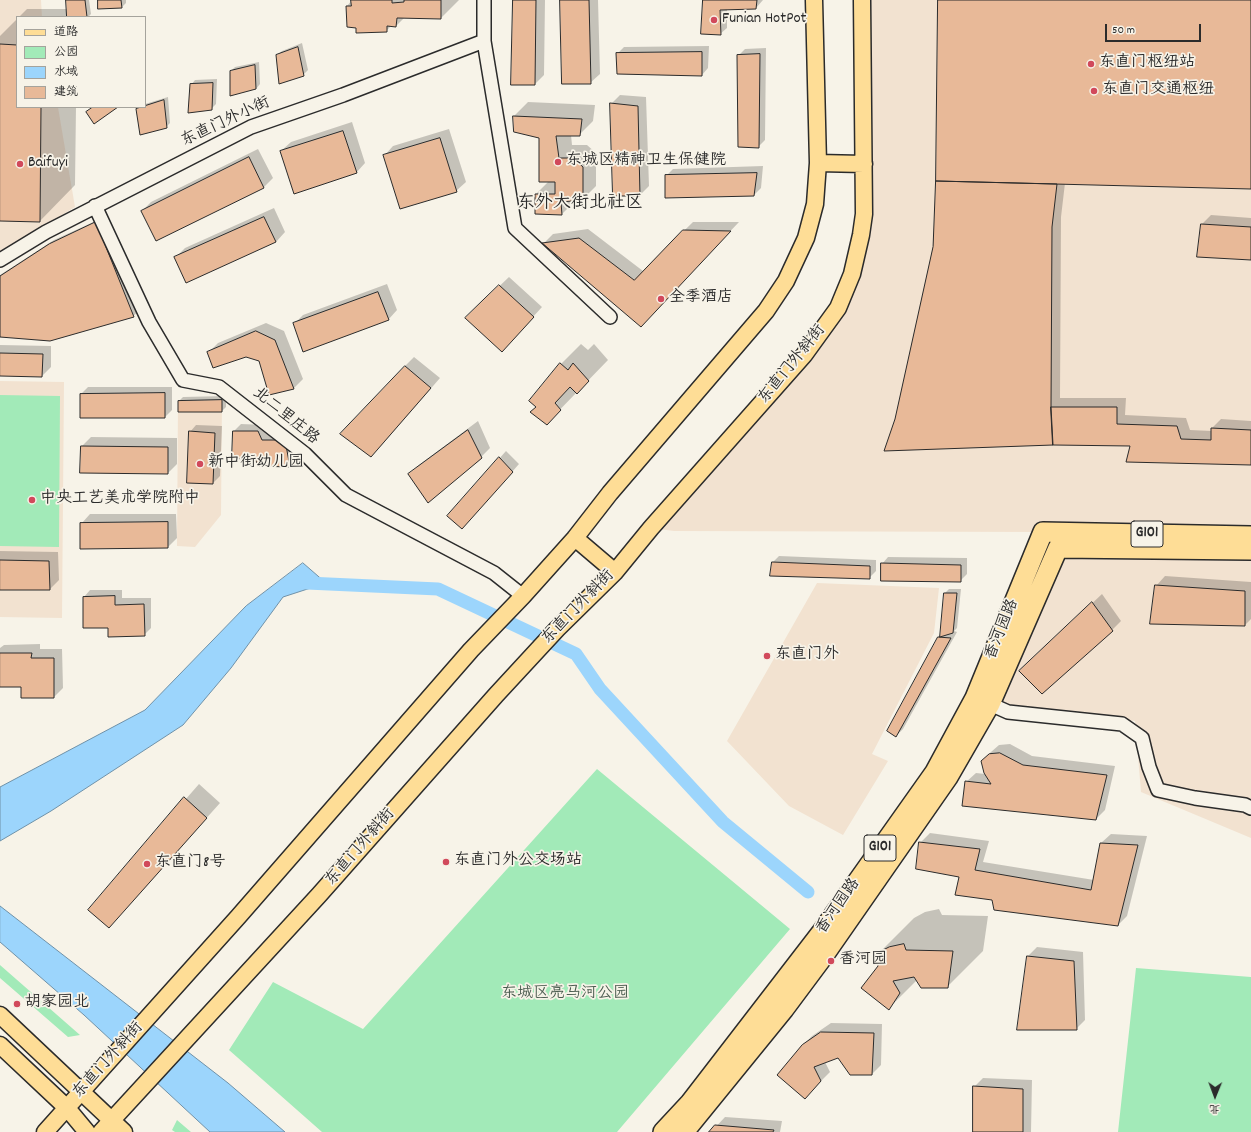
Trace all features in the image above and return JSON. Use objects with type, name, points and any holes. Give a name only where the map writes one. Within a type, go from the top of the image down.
[{"type":"highway","name":"香河园路","points":[[663,1132],[690,1103],[816,939],[935,772],[976,698],[1043,532],[1251,536]]},
{"type":"highway","name":"香河园路","points":[[684,1132],[779,1015],[822,958],[948,777],[990,704],[1058,548],[1251,550]]},
{"type":"main road","name":"东直门外斜街","points":[[45,1132],[472,650],[575,538],[610,493],[757,321],[786,281],[806,238],[816,204],[818,163],[814,0]]},
{"type":"main road","name":"东直门外斜街","points":[[106,1126],[314,901],[557,629],[615,572],[651,528],[804,356],[838,308],[852,274],[864,214],[862,0]]},
{"type":"main road","points":[[818,163],[864,164]]},
{"type":"main road","points":[[575,538],[615,572]]},
{"type":"main road","points":[[0,1015],[82,1092],[106,1126],[124,1132]]},
{"type":"main road","points":[[0,1045],[67,1108],[87,1132]]},
{"type":"street","points":[[484,0],[484,41],[515,228],[610,317]]},
{"type":"street","name":"东直门外小街","points":[[0,260],[46,232],[251,127],[343,95],[484,41]]},
{"type":"street","name":"北二里庄路","points":[[96,206],[149,322],[183,380],[220,387],[305,454],[346,495],[494,573],[523,596]]},
{"type":"street","points":[[990,704],[1008,712],[1122,724],[1142,738],[1149,767],[1158,790],[1195,798],[1246,805],[1251,808]]},
{"type":"shaded area","points":[[0,0],[41,0],[42,16],[16,16],[16,108],[58,108],[75,207],[0,254]]},
{"type":"shaded area","points":[[862,0],[1251,0],[1251,838],[1141,792],[1135,721],[994,708],[1057,548],[1043,532],[674,531],[651,528],[838,308],[861,235]]},
{"type":"shaded area","name":"中央工艺美术学院附中","points":[[0,381],[64,382],[62,618],[0,617]]},
{"type":"shaded area","name":"新中街幼儿园","points":[[222,400],[221,515],[195,547],[177,546],[178,401]]},
{"type":"shaded area","points":[[817,583],[939,588],[934,633],[872,754],[888,761],[843,835],[789,806],[727,741]]},
{"type":"green space","name":"中央工艺美术学院附中","points":[[0,395],[60,396],[59,547],[0,546]]},
{"type":"green space","name":"东城区亮马河公园","points":[[597,769],[790,929],[617,1132],[322,1132],[229,1050],[273,982],[363,1029]]},
{"type":"green space","points":[[0,965],[80,1035],[68,1037],[0,978]]},
{"type":"green space","points":[[1136,968],[1251,977],[1251,1132],[1118,1132]]},
{"type":"green space","points":[[177,1120],[191,1132],[175,1132],[172,1130]]},
{"type":"water","points":[[303,563],[326,583],[283,597],[231,668],[183,725],[51,811],[0,841],[0,787],[145,710],[246,606]]},
{"type":"water","points":[[0,906],[228,1083],[285,1132],[210,1132],[84,1015],[0,942]]},
{"type":"building","points":[[66,0],[85,0],[87,16],[67,16]]},
{"type":"building","points":[[98,0],[121,0],[122,8],[98,9]]},
{"type":"building","points":[[351,0],[392,0],[392,3],[404,2],[404,0],[441,0],[441,19],[397,18],[396,27],[387,26],[387,32],[356,33],[356,28],[347,27],[346,6],[351,6]]},
{"type":"building","points":[[513,0],[536,0],[535,85],[511,85]]},
{"type":"building","points":[[560,0],[589,0],[591,84],[562,84]]},
{"type":"building","points":[[703,0],[757,0],[756,9],[720,10],[721,35],[701,34]]},
{"type":"building","name":"东直门交通枢纽","points":[[938,0],[1251,0],[1251,189],[936,181]]},
{"type":"building","name":"Baifuyi","points":[[0,44],[16,45],[16,108],[41,108],[40,222],[0,221]]},
{"type":"building","points":[[298,47],[304,76],[279,84],[276,55]]},
{"type":"building","points":[[702,52],[702,76],[617,74],[616,53]]},
{"type":"building","points":[[760,54],[759,148],[738,147],[737,55]]},
{"type":"building","points":[[255,65],[256,89],[230,96],[230,71]]},
{"type":"building","points":[[213,83],[212,110],[188,113],[190,84]]},
{"type":"building","points":[[164,100],[167,128],[140,135],[136,109],[146,108],[146,106]]},
{"type":"building","points":[[610,103],[638,106],[640,196],[613,196]]},
{"type":"building","points":[[92,108],[117,108],[94,124],[86,112]]},
{"type":"building","name":"东城区精神卫生保健院","points":[[513,116],[582,119],[580,136],[556,136],[559,158],[573,158],[583,167],[583,200],[561,202],[562,215],[535,214],[535,194],[555,194],[555,182],[539,182],[539,138],[514,132]]},
{"type":"building","points":[[343,131],[357,173],[294,194],[280,151]]},
{"type":"building","points":[[440,138],[457,192],[400,209],[383,155]]},
{"type":"building","points":[[249,157],[264,188],[156,241],[141,211]]},
{"type":"building","points":[[757,173],[754,196],[665,198],[665,175]]},
{"type":"building","points":[[936,181],[1057,184],[1052,227],[1051,407],[1053,445],[884,451],[895,419],[933,247]]},
{"type":"building","points":[[264,217],[276,242],[186,283],[174,257]]},
{"type":"building","points":[[96,222],[134,317],[50,341],[0,337],[0,276],[49,244]]},
{"type":"building","points":[[1201,224],[1251,227],[1251,260],[1197,257]]},
{"type":"building","points":[[683,230],[731,231],[641,327],[542,243],[579,238],[634,280]]},
{"type":"building","points":[[499,285],[534,317],[502,352],[465,318]]},
{"type":"building","points":[[378,292],[389,320],[303,352],[293,323]]},
{"type":"building","points":[[256,331],[275,340],[294,389],[269,395],[259,361],[246,357],[213,368],[207,352]]},
{"type":"building","points":[[0,353],[43,354],[42,377],[0,376]]},
{"type":"building","points":[[560,363],[568,370],[573,363],[589,381],[577,394],[570,387],[555,403],[561,410],[547,425],[530,412],[536,407],[529,401]]},
{"type":"building","points":[[405,366],[431,388],[371,457],[340,434]]},
{"type":"building","points":[[165,393],[165,418],[80,418],[80,394]]},
{"type":"building","points":[[222,400],[222,412],[178,412],[178,401]]},
{"type":"building","points":[[1051,407],[1117,407],[1117,424],[1177,426],[1181,439],[1211,440],[1211,428],[1251,430],[1251,465],[1126,462],[1130,446],[1053,445]]},
{"type":"building","points":[[468,430],[482,458],[428,503],[408,474]]},
{"type":"building","points":[[189,431],[215,433],[213,484],[187,483]]},
{"type":"building","points":[[233,431],[258,431],[262,440],[285,440],[290,467],[257,466],[256,460],[232,458]]},
{"type":"building","points":[[81,446],[168,447],[168,474],[80,473]]},
{"type":"building","points":[[499,457],[513,472],[462,529],[447,516]]},
{"type":"building","points":[[168,522],[168,548],[80,549],[80,523]]},
{"type":"building","points":[[0,560],[49,561],[50,590],[0,590]]},
{"type":"building","points":[[772,562],[870,566],[870,579],[770,576]]},
{"type":"building","points":[[881,563],[961,565],[961,582],[881,581]]},
{"type":"building","points":[[1155,585],[1245,591],[1245,626],[1150,624]]},
{"type":"building","points":[[944,593],[957,593],[953,633],[940,637]]},
{"type":"building","points":[[115,596],[115,605],[144,604],[145,636],[108,637],[108,628],[83,628],[83,597]]},
{"type":"building","points":[[1092,602],[1113,631],[1042,694],[1019,671]]},
{"type":"building","points":[[938,637],[951,638],[896,737],[887,731]]},
{"type":"building","points":[[0,653],[32,653],[31,658],[54,658],[54,698],[21,698],[21,687],[0,687]]},
{"type":"building","points":[[1000,753],[1023,765],[1107,775],[1096,820],[962,806],[965,781],[991,784],[984,773],[981,761],[989,754]]},
{"type":"building","name":"东直门8号","points":[[184,797],[207,818],[109,928],[88,910]]},
{"type":"building","points":[[919,842],[980,849],[975,870],[1091,890],[1100,843],[1138,845],[1118,926],[994,910],[992,900],[955,895],[959,877],[916,869]]},
{"type":"building","points":[[904,944],[906,950],[953,951],[948,988],[921,988],[914,977],[893,981],[900,993],[889,1010],[861,988],[878,966],[877,953],[889,947]]},
{"type":"building","points":[[1027,956],[1074,961],[1077,1030],[1017,1030]]},
{"type":"building","points":[[821,1032],[874,1033],[872,1075],[850,1075],[838,1058],[814,1067],[821,1081],[805,1099],[777,1075],[802,1045]]},
{"type":"building","points":[[973,1086],[1023,1089],[1023,1132],[973,1132]]},
{"type":"building","points":[[715,1125],[774,1130],[773,1132],[709,1132]]},
{"type":"waterway","points":[[307,583],[438,589],[576,654],[600,689],[723,822],[808,892]]},
{"type":"place","name":"Funian HotPot","points":[[714,20]]},
{"type":"place","name":"东直门枢纽站","points":[[1091,64]]},
{"type":"place","name":"东直门交通枢纽","points":[[1094,91]]},
{"type":"place","name":"东城区精神卫生保健院","points":[[558,162]]},
{"type":"place","name":"Baifuyi","points":[[20,164]]},
{"type":"place","name":"全季酒店","points":[[661,299]]},
{"type":"place","name":"新中街幼儿园","points":[[200,464]]},
{"type":"place","name":"中央工艺美术学院附中","points":[[32,500]]},
{"type":"place","name":"东直门外","points":[[767,656]]},
{"type":"place","name":"东直门外公交场站","points":[[446,862]]},
{"type":"place","name":"东直门8号","points":[[147,864]]},
{"type":"place","name":"香河园","points":[[831,961]]},
{"type":"place","name":"胡家园北","points":[[17,1004]]},
{"type":"district","name":"东外大街北社区","points":[[580,205]]}]
